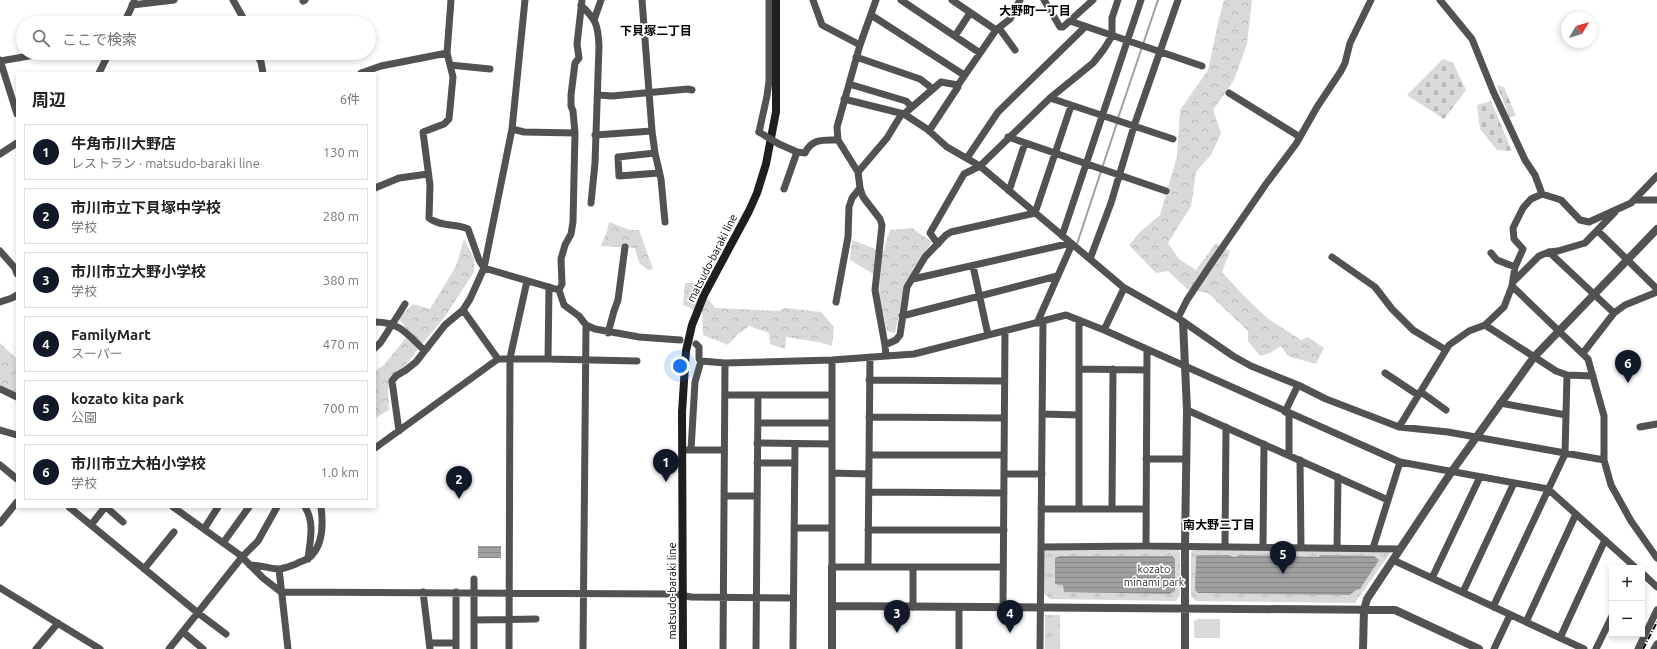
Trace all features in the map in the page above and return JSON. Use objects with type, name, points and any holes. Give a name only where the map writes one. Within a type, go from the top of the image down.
[{"type":"main road","name":"matsudo-baraki line","points":[[683,649],[687,450],[684,371],[686,351],[692,325],[704,295],[757,193],[770,149],[776,112],[776,0]]},
{"type":"street","points":[[128,16],[134,3],[174,0]]},
{"type":"street","points":[[233,0],[242,16]]},
{"type":"street","points":[[451,0],[447,53],[453,77],[449,119],[444,124],[422,132],[430,185],[428,218],[434,223],[463,226],[468,229],[479,260],[484,268],[559,290]]},
{"type":"street","points":[[399,431],[392,381],[396,376],[416,362],[445,325],[463,310],[470,300],[484,268],[512,129],[525,0]]},
{"type":"street","points":[[594,20],[601,0]]},
{"type":"street","points":[[642,0],[652,131],[665,222]]},
{"type":"street","points":[[769,0],[769,81],[759,132],[779,144],[797,152],[805,153],[808,146],[812,142],[838,140]]},
{"type":"street","points":[[814,0],[822,25],[860,45]]},
{"type":"street","points":[[876,0],[856,57],[837,127],[838,140],[858,172],[863,197],[880,219],[882,225],[875,290],[886,356]]},
{"type":"street","points":[[901,0],[980,53]]},
{"type":"street","points":[[952,0],[997,29],[1015,50]]},
{"type":"street","points":[[929,131],[964,76],[997,29],[1010,19],[1020,0]]},
{"type":"street","points":[[1044,0],[1060,27],[1063,27],[1070,22],[1093,0]]},
{"type":"street","points":[[938,244],[930,233],[964,174],[980,166],[1008,137],[1050,98],[1093,63],[1112,36],[1112,18],[1118,0]]},
{"type":"street","points":[[1062,236],[1141,0]]},
{"type":"street","points":[[1090,259],[1111,203],[1134,126],[1178,0]]},
{"type":"street","points":[[1185,649],[1187,410],[1181,320],[1194,288],[1266,184],[1296,144],[1317,107],[1341,71],[1345,63],[1350,43],[1371,0]]},
{"type":"street","points":[[1440,0],[1472,39],[1525,160],[1535,175],[1542,194]]},
{"type":"street","points":[[581,2],[598,26],[600,46],[595,163],[591,203]]},
{"type":"street","points":[[581,2],[577,44],[579,58],[575,63],[571,95],[575,133],[573,222],[571,234],[562,253],[560,267],[562,284],[559,290],[564,305],[578,316],[586,325],[608,333],[680,340]]},
{"type":"street","points":[[955,36],[970,13]]},
{"type":"street","points":[[871,14],[964,76]]},
{"type":"street","points":[[1070,22],[1202,66]]},
{"type":"street","points":[[966,158],[998,112],[1085,27]]},
{"type":"street","points":[[364,72],[381,66],[447,53]]},
{"type":"street","points":[[856,57],[920,79],[933,89]]},
{"type":"street","points":[[16,58],[0,60],[16,111]]},
{"type":"street","points":[[100,72],[106,60]]},
{"type":"street","points":[[260,60],[262,72]]},
{"type":"street","points":[[450,64],[490,70]]},
{"type":"street","points":[[858,172],[887,138],[901,115],[941,82],[958,85]]},
{"type":"street","points":[[849,84],[906,101],[912,107]]},
{"type":"street","points":[[598,95],[612,96],[688,89],[692,90]]},
{"type":"street","points":[[1229,93],[1300,137]]},
{"type":"street","points":[[1050,98],[1173,139]]},
{"type":"street","points":[[844,99],[904,114],[929,131],[947,147],[980,166],[1124,288],[1181,320],[1233,356],[1251,366],[1298,385],[1326,399],[1399,428],[1448,432],[1604,460]]},
{"type":"street","points":[[1035,212],[1071,106]]},
{"type":"street","points":[[512,129],[530,132],[575,133]]},
{"type":"street","points":[[595,135],[652,131]]},
{"type":"street","points":[[1008,137],[1166,191]]},
{"type":"street","points":[[1009,191],[1025,143]]},
{"type":"street","points":[[0,154],[16,144]]},
{"type":"street","points":[[784,189],[797,152]]},
{"type":"street","points":[[655,153],[618,156],[619,176],[659,173]]},
{"type":"street","points":[[376,188],[399,178],[428,174]]},
{"type":"street","points":[[1399,428],[1449,345],[1469,331],[1485,325],[1504,307],[1513,284],[1515,267],[1524,249],[1514,239],[1513,228],[1523,208],[1531,199],[1542,194],[1561,200],[1580,220],[1589,222],[1616,211],[1634,200],[1657,176]]},
{"type":"street","points":[[836,302],[848,237],[849,206],[852,198],[860,188]]},
{"type":"street","points":[[1634,200],[1657,200]]},
{"type":"street","points":[[1513,284],[1539,256],[1585,243],[1616,211]]},
{"type":"street","points":[[885,345],[896,340],[900,335],[907,286],[913,279],[925,257],[951,232],[1035,212]]},
{"type":"street","points":[[1363,649],[1364,610],[1367,599],[1475,437],[1534,357],[1657,229]]},
{"type":"street","points":[[1583,353],[1614,313],[1626,305],[1657,290],[1628,259],[1598,231]]},
{"type":"street","points":[[913,279],[1072,244]]},
{"type":"street","points":[[1040,649],[1042,414],[1040,322],[1057,276],[1072,244]]},
{"type":"street","points":[[608,333],[618,300],[625,248]]},
{"type":"street","points":[[0,251],[16,271]]},
{"type":"street","points":[[1549,252],[1614,313]]},
{"type":"street","points":[[1491,254],[1497,260],[1515,267]]},
{"type":"street","points":[[1332,257],[1374,288],[1413,330],[1446,350]]},
{"type":"street","points":[[973,266],[988,335]]},
{"type":"street","points":[[902,316],[1057,276]]},
{"type":"street","points":[[510,649],[510,358],[528,281]]},
{"type":"street","points":[[1513,284],[1588,359],[1604,416],[1604,460],[1611,485],[1630,521],[1657,558]]},
{"type":"street","points":[[548,359],[549,287]]},
{"type":"street","points":[[1104,330],[1124,288]]},
{"type":"street","points":[[0,302],[16,296]]},
{"type":"street","points":[[376,347],[381,342],[405,304]]},
{"type":"street","points":[[463,310],[498,359]]},
{"type":"street","points":[[701,361],[725,363],[832,360],[914,354],[1066,316],[1104,330],[1287,413],[1400,462],[1548,489],[1632,565]]},
{"type":"street","points":[[1079,321],[1079,509]]},
{"type":"street","points":[[376,322],[399,326],[424,350]]},
{"type":"street","points":[[583,649],[586,325]]},
{"type":"street","points":[[1485,325],[1534,357],[1545,366],[1567,375],[1574,374],[1593,376]]},
{"type":"street","points":[[1003,608],[1004,331]]},
{"type":"street","points":[[696,344],[699,347],[699,359],[701,361],[695,382],[687,450],[724,450]]},
{"type":"street","points":[[1146,546],[1148,351]]},
{"type":"street","points":[[868,567],[870,357]]},
{"type":"street","points":[[376,447],[498,359],[637,361]]},
{"type":"street","points":[[832,360],[832,649]]},
{"type":"street","points":[[723,649],[725,363]]},
{"type":"street","points":[[1079,369],[1147,370]]},
{"type":"street","points":[[1112,509],[1113,369]]},
{"type":"street","points":[[1385,374],[1446,410]]},
{"type":"street","points":[[1493,607],[1565,454],[1567,375]]},
{"type":"street","points":[[869,380],[1004,381]]},
{"type":"street","points":[[1289,455],[1287,413],[1298,385]]},
{"type":"street","points":[[0,389],[16,397]]},
{"type":"street","points":[[725,395],[832,395]]},
{"type":"street","points":[[756,649],[758,395]]},
{"type":"street","points":[[1500,403],[1566,416]]},
{"type":"street","points":[[1187,410],[1388,500]]},
{"type":"street","points":[[1042,414],[1079,415]]},
{"type":"street","points":[[869,417],[1004,418]]},
{"type":"street","points":[[758,423],[832,423]]},
{"type":"street","points":[[1640,427],[1657,424]]},
{"type":"street","points":[[1225,547],[1226,427]]},
{"type":"street","points":[[0,430],[16,435]]},
{"type":"street","points":[[757,443],[832,444]]},
{"type":"street","points":[[793,649],[794,444]]},
{"type":"street","points":[[1263,547],[1264,444]]},
{"type":"street","points":[[869,455],[1004,455]]},
{"type":"street","points":[[1146,459],[1186,459]]},
{"type":"street","points":[[1300,460],[1300,548]]},
{"type":"street","points":[[757,462],[794,462]]},
{"type":"street","points":[[1373,548],[1400,462]]},
{"type":"street","points":[[0,465],[16,478]]},
{"type":"street","points":[[832,473],[869,474]]},
{"type":"street","points":[[1004,474],[1042,474]]},
{"type":"street","points":[[1337,548],[1338,477]]},
{"type":"street","points":[[1432,578],[1480,477]]},
{"type":"street","points":[[1463,592],[1514,483]]},
{"type":"street","points":[[869,492],[1004,493]]},
{"type":"street","points":[[724,496],[757,496]]},
{"type":"street","points":[[0,523],[16,503]]},
{"type":"street","points":[[70,508],[198,613],[226,634]]},
{"type":"street","points":[[91,525],[105,508]]},
{"type":"street","points":[[107,508],[123,522]]},
{"type":"street","points":[[174,508],[242,557],[281,592],[510,592],[675,594],[684,596],[793,598]]},
{"type":"street","points":[[204,529],[217,508]]},
{"type":"street","points":[[224,543],[248,508]]},
{"type":"street","points":[[169,649],[242,557],[258,541],[277,508]]},
{"type":"street","points":[[306,508],[310,514],[312,524],[308,559]]},
{"type":"street","points":[[250,565],[279,569],[289,567],[308,559],[317,549],[323,520],[321,508]]},
{"type":"street","points":[[1041,509],[1146,509]]},
{"type":"street","points":[[1526,622],[1576,514]]},
{"type":"street","points":[[794,528],[832,528]]},
{"type":"street","points":[[868,530],[1004,530]]},
{"type":"street","points":[[144,569],[174,532]]},
{"type":"street","points":[[1560,638],[1605,540]]},
{"type":"street","points":[[1041,547],[1146,546],[1400,549]]},
{"type":"street","points":[[1393,560],[1584,649]]},
{"type":"street","points":[[832,566],[1003,567]]},
{"type":"street","points":[[913,567],[913,607]]},
{"type":"street","points":[[279,569],[288,649]]},
{"type":"street","points":[[1645,577],[1657,587]]},
{"type":"street","points":[[474,579],[474,649]]},
{"type":"street","points":[[0,588],[58,623],[90,646],[100,649]]},
{"type":"street","points":[[423,592],[430,646],[456,646],[456,592]]},
{"type":"street","points":[[832,606],[1185,608],[1364,610],[1399,612],[1479,649]]},
{"type":"street","points":[[958,649],[959,607]]},
{"type":"street","points":[[1638,649],[1657,610]]},
{"type":"street","points":[[1494,649],[1510,615]]},
{"type":"street","points":[[474,620],[536,619]]},
{"type":"street","points":[[1596,649],[1609,622]]},
{"type":"street","points":[[36,649],[58,623]]},
{"type":"street","points":[[183,632],[202,649]]},
{"type":"street","points":[[1654,649],[1657,644]]},
{"type":"green space","points":[[1224,0],[1252,0],[1247,44],[1234,80],[1213,110],[1221,133],[1211,155],[1196,172],[1191,206],[1168,243],[1179,259],[1196,270],[1216,243],[1230,251],[1222,272],[1267,318],[1301,340],[1308,337],[1324,348],[1316,364],[1288,356],[1281,346],[1270,353],[1260,356],[1248,341],[1248,331],[1208,293],[1187,289],[1168,271],[1156,273],[1129,245],[1140,232],[1160,215],[1177,157],[1180,110],[1208,70]]},
{"type":"green space","points":[[1443,59],[1453,63],[1466,90],[1444,119],[1407,95]]},
{"type":"green space","points":[[1497,85],[1504,87],[1516,116],[1509,117]]},
{"type":"green space","points":[[1491,101],[1512,151],[1497,150],[1480,129],[1477,105]]},
{"type":"green space","points":[[609,222],[630,230],[639,230],[653,269],[648,270],[639,263],[635,248],[601,246]]},
{"type":"green space","points":[[912,228],[932,242],[913,269],[903,295],[895,333],[887,331],[879,296],[880,278],[850,260],[852,240],[883,252],[890,230]]},
{"type":"green space","points":[[464,239],[474,258],[474,272],[446,315],[388,389],[389,410],[376,417],[376,370],[384,365],[410,333],[398,318],[413,304],[430,309],[456,266]]},
{"type":"green space","points":[[685,283],[702,283],[701,293],[715,308],[779,311],[785,308],[821,312],[834,327],[832,346],[818,342],[786,337],[785,349],[770,344],[769,333],[749,326],[736,336],[728,345],[703,335],[702,313],[683,305]]},
{"type":"green space","points":[[0,343],[16,358],[16,394],[0,386]]},
{"type":"green space","name":"kozato minami park","points":[[1044,550],[1178,550],[1180,552],[1180,595],[1176,601],[1050,599],[1044,593]]},
{"type":"green space","points":[[1193,550],[1389,551],[1390,553],[1355,603],[1196,601],[1191,596],[1191,552]]},
{"type":"green space","points":[[1045,615],[1060,615],[1060,649],[1045,649]]},
{"type":"green space","points":[[1198,619],[1220,619],[1220,638],[1194,638],[1194,621]]},
{"type":"shaded area","points":[[478,546],[501,546],[501,558],[478,558]]},
{"type":"shaded area","points":[[1198,555],[1228,555],[1235,557],[1240,555],[1277,556],[1284,558],[1287,556],[1318,557],[1321,555],[1374,556],[1379,560],[1360,589],[1356,590],[1350,595],[1198,593],[1195,590],[1196,557]]},
{"type":"shaded area","name":"kozato minami park","points":[[1059,556],[1172,556],[1175,559],[1175,591],[1169,594],[1064,592],[1063,585],[1055,584],[1055,558]]},
{"type":"waterway","points":[[1118,118],[1158,0]]},
{"type":"waterway","points":[[1077,244],[1117,123]]},
{"type":"railway","points":[[1643,649],[1657,622]]},
{"type":"place","name":"市川市立大柏小学校","points":[[1628,383]]},
{"type":"place","name":"牛角市川大野店","points":[[666,482]]},
{"type":"place","name":"市川市立下貝塚中学校","points":[[459,499]]},
{"type":"place","name":"kozato kita park","points":[[1283,574]]},
{"type":"place","name":"市川市立大野小学校","points":[[897,633]]},
{"type":"place","name":"FamilyMart","points":[[1010,633]]},
{"type":"district","name":"大野町一丁目","points":[[1035,11]]},
{"type":"district","name":"下貝塚二丁目","points":[[656,31]]},
{"type":"district","name":"南大野二丁目","points":[[1219,525]]}]
